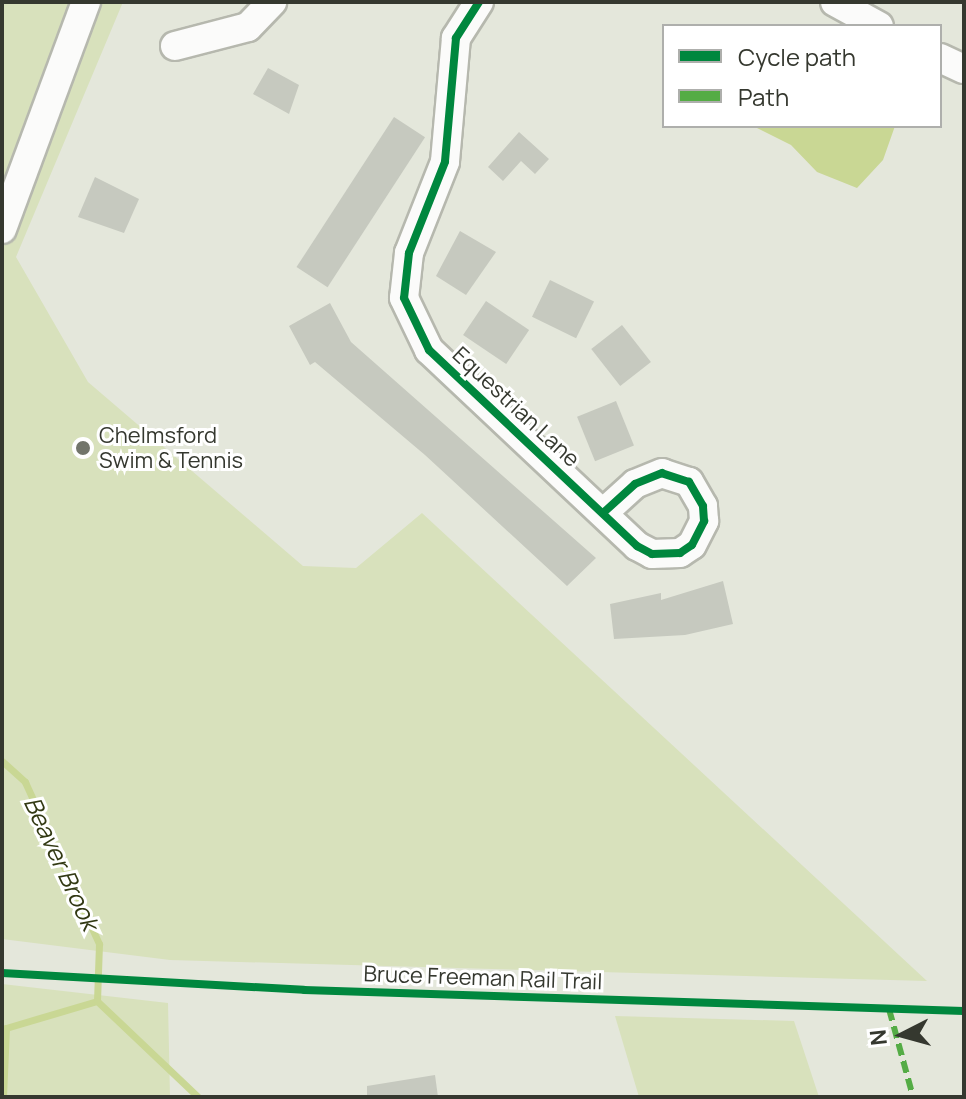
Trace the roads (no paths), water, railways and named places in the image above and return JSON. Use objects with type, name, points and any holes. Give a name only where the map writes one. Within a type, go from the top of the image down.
[{"type":"street","points":[[2,229],[86,2]]},
{"type":"street","points":[[175,46],[248,27],[272,2]]},
{"type":"street","name":"Equestrian Lane","points":[[479,2],[456,38],[445,162],[409,253],[404,298],[429,350],[603,513]]},
{"type":"street","points":[[835,2],[875,24]]},
{"type":"street","points":[[942,59],[964,69]]},
{"type":"waterway","name":"Beaver Brook","points":[[2,761],[25,782],[99,944],[97,1001],[6,1028],[3,1097]]},
{"type":"waterway","points":[[97,1001],[198,1097]]},
{"type":"place","name":"Chelmsford Swim & Tennis","points":[[83,448]]}]
